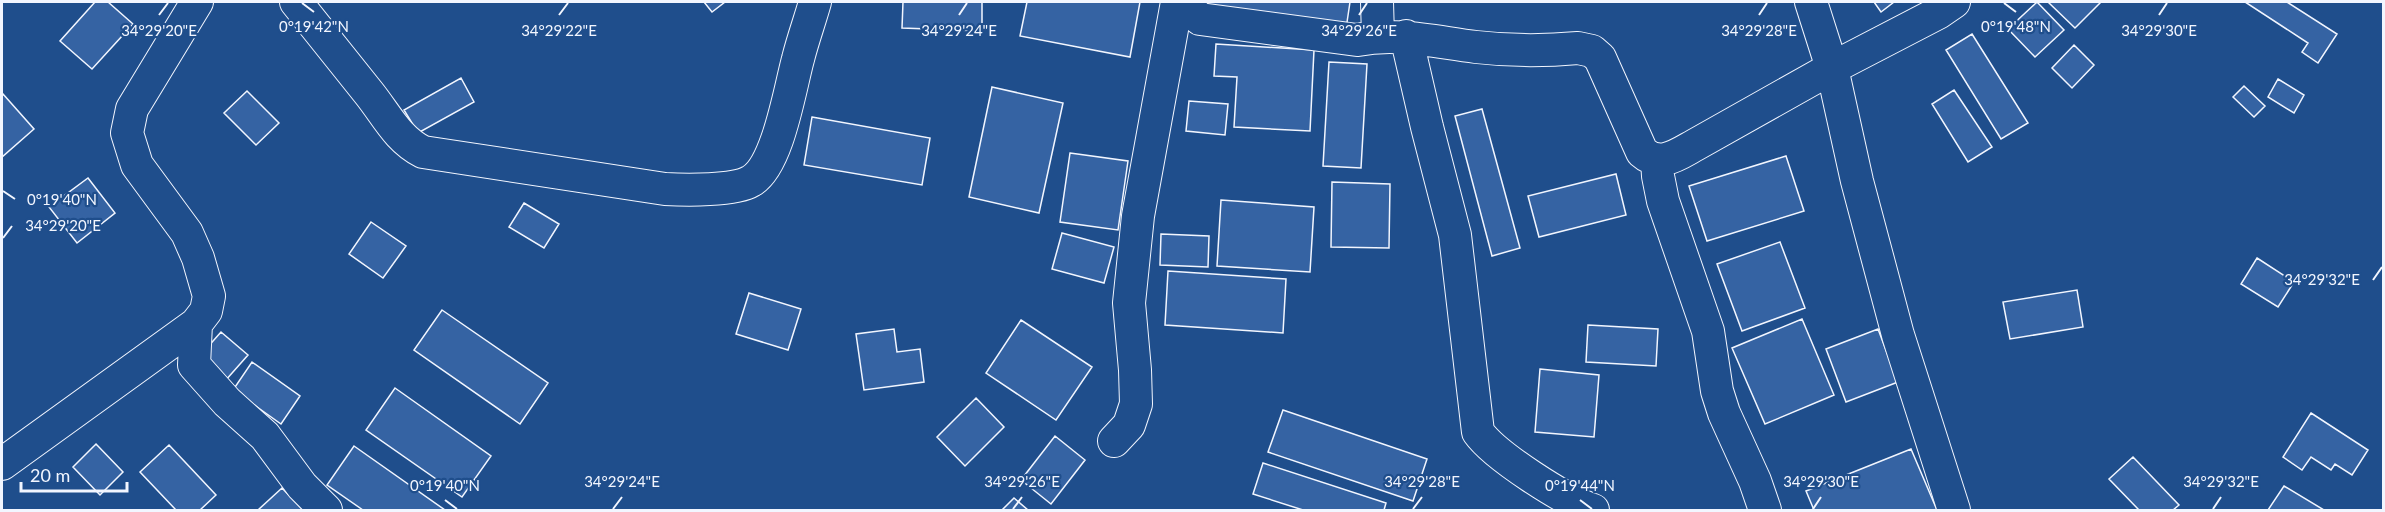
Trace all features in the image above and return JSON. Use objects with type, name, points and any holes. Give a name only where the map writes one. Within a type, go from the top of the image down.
[{"type":"street","points":[[2,464],[196,324],[206,311],[209,296],[198,258],[187,233],[136,165],[127,133],[132,109],[197,2]]},
{"type":"street","points":[[296,2],[390,124],[417,149],[453,158],[504,164],[526,170],[665,189],[694,190],[751,181],[766,166],[776,144],[798,58],[816,2]]},
{"type":"street","points":[[1114,441],[1129,425],[1136,404],[1129,303],[1131,282],[1138,216],[1177,2]]},
{"type":"street","points":[[1182,2],[1200,19],[1357,40],[1392,36],[1513,50],[1578,48],[1592,51],[1605,67],[1642,152],[1649,158],[1657,160],[1674,157],[1832,68],[1938,13],[1954,2]]},
{"type":"street","points":[[1377,2],[1430,138],[1455,234],[1478,432],[1485,442],[1506,459],[1584,509]]},
{"type":"street","points":[[1811,2],[1832,68],[1857,181],[1898,335],[1954,510]]},
{"type":"street","points":[[1657,160],[1663,201],[1708,331],[1717,391],[1765,510]]},
{"type":"street","points":[[196,324],[194,365],[227,402],[266,436],[302,486],[326,510]]},
{"type":"building","points":[[95,2],[108,2],[133,24],[92,69],[60,41]]},
{"type":"building","points":[[704,2],[725,2],[712,12]]},
{"type":"building","points":[[903,2],[982,2],[982,31],[902,28]]},
{"type":"building","points":[[1027,2],[1140,2],[1130,57],[1020,36]]},
{"type":"building","points":[[1202,2],[1350,2],[1346,29],[1202,4]]},
{"type":"building","points":[[1874,2],[1894,2],[1881,12]]},
{"type":"building","points":[[2037,2],[2064,30],[2035,57],[2008,29]]},
{"type":"building","points":[[2048,2],[2101,2],[2075,28]]},
{"type":"building","points":[[2245,2],[2287,2],[2337,34],[2318,63],[2302,52],[2308,43]]},
{"type":"building","points":[[1972,34],[2028,123],[2001,139],[1946,50]]},
{"type":"building","points":[[1216,44],[1314,50],[1310,131],[1234,127],[1237,77],[1214,76]]},
{"type":"building","points":[[2074,45],[2094,65],[2072,88],[2052,68]]},
{"type":"building","points":[[1329,62],[1367,64],[1361,168],[1323,166]]},
{"type":"building","points":[[461,78],[474,102],[418,133],[404,110]]},
{"type":"building","points":[[2278,79],[2304,95],[2294,113],[2268,97]]},
{"type":"building","points":[[2244,86],[2265,106],[2254,117],[2233,97]]},
{"type":"building","points":[[992,87],[1063,103],[1039,213],[969,197]]},
{"type":"building","points":[[1954,90],[1992,147],[1968,162],[1932,104]]},
{"type":"building","points":[[247,91],[279,123],[256,145],[224,113]]},
{"type":"building","points":[[3,94],[34,129],[2,157],[2,96]]},
{"type":"building","points":[[1189,101],[1228,104],[1225,135],[1186,131]]},
{"type":"building","points":[[1482,109],[1520,248],[1492,256],[1455,116]]},
{"type":"building","points":[[812,117],[930,138],[922,185],[804,165]]},
{"type":"building","points":[[1070,153],[1128,161],[1118,230],[1060,222]]},
{"type":"building","points":[[1786,156],[1804,211],[1707,241],[1689,186]]},
{"type":"building","points":[[1616,174],[1626,215],[1539,237],[1528,196]]},
{"type":"building","points":[[88,178],[115,213],[77,243],[49,207]]},
{"type":"building","points":[[1332,182],[1390,184],[1389,248],[1331,247]]},
{"type":"building","points":[[1221,200],[1314,207],[1310,272],[1217,266]]},
{"type":"building","points":[[524,203],[559,224],[544,248],[509,227]]},
{"type":"building","points":[[371,222],[406,246],[383,278],[349,254]]},
{"type":"building","points":[[1062,233],[1114,247],[1104,283],[1052,269]]},
{"type":"building","points":[[1161,234],[1209,236],[1208,267],[1160,265]]},
{"type":"building","points":[[1780,242],[1805,308],[1742,331],[1717,264]]},
{"type":"building","points":[[2257,258],[2294,282],[2278,307],[2241,284]]},
{"type":"building","points":[[1168,271],[1286,279],[1283,333],[1165,325]]},
{"type":"building","points":[[2077,290],[2083,327],[2010,339],[2003,302]]},
{"type":"building","points":[[749,293],[801,309],[788,350],[736,334]]},
{"type":"building","points":[[442,310],[548,383],[520,424],[414,350]]},
{"type":"building","points":[[1802,319],[1834,395],[1765,424],[1732,348]]},
{"type":"building","points":[[1021,320],[1092,367],[1056,420],[986,373]]},
{"type":"building","points":[[1588,325],[1658,329],[1656,366],[1586,362]]},
{"type":"building","points":[[894,329],[897,352],[920,349],[924,382],[864,390],[856,334]]},
{"type":"building","points":[[1878,329],[1898,382],[1846,402],[1826,349]]},
{"type":"building","points":[[221,332],[248,355],[225,381],[198,358]]},
{"type":"building","points":[[252,362],[300,396],[281,424],[233,390]]},
{"type":"building","points":[[1540,369],[1599,375],[1594,437],[1535,432]]},
{"type":"building","points":[[395,388],[491,456],[462,497],[366,430]]},
{"type":"building","points":[[976,398],[1004,427],[965,466],[937,437]]},
{"type":"building","points":[[1283,410],[1427,459],[1413,501],[1268,452]]},
{"type":"building","points":[[2311,413],[2368,450],[2352,475],[2335,464],[2331,470],[2311,457],[2302,470],[2283,457]]},
{"type":"building","points":[[1055,436],[1085,460],[1051,504],[1021,480]]},
{"type":"building","points":[[96,444],[123,472],[100,495],[73,467]]},
{"type":"building","points":[[169,445],[216,495],[200,510],[176,510],[140,472]]},
{"type":"building","points":[[354,446],[445,510],[363,510],[327,485]]},
{"type":"building","points":[[1911,449],[1937,510],[1814,510],[1806,491]]},
{"type":"building","points":[[2133,457],[2179,505],[2173,510],[2139,510],[2109,479]]},
{"type":"building","points":[[1263,463],[1386,503],[1384,510],[1303,510],[1253,494]]},
{"type":"building","points":[[2284,486],[2324,510],[2268,510]]},
{"type":"building","points":[[282,488],[303,510],[258,510]]},
{"type":"building","points":[[1014,498],[1028,510],[1002,510]]}]
